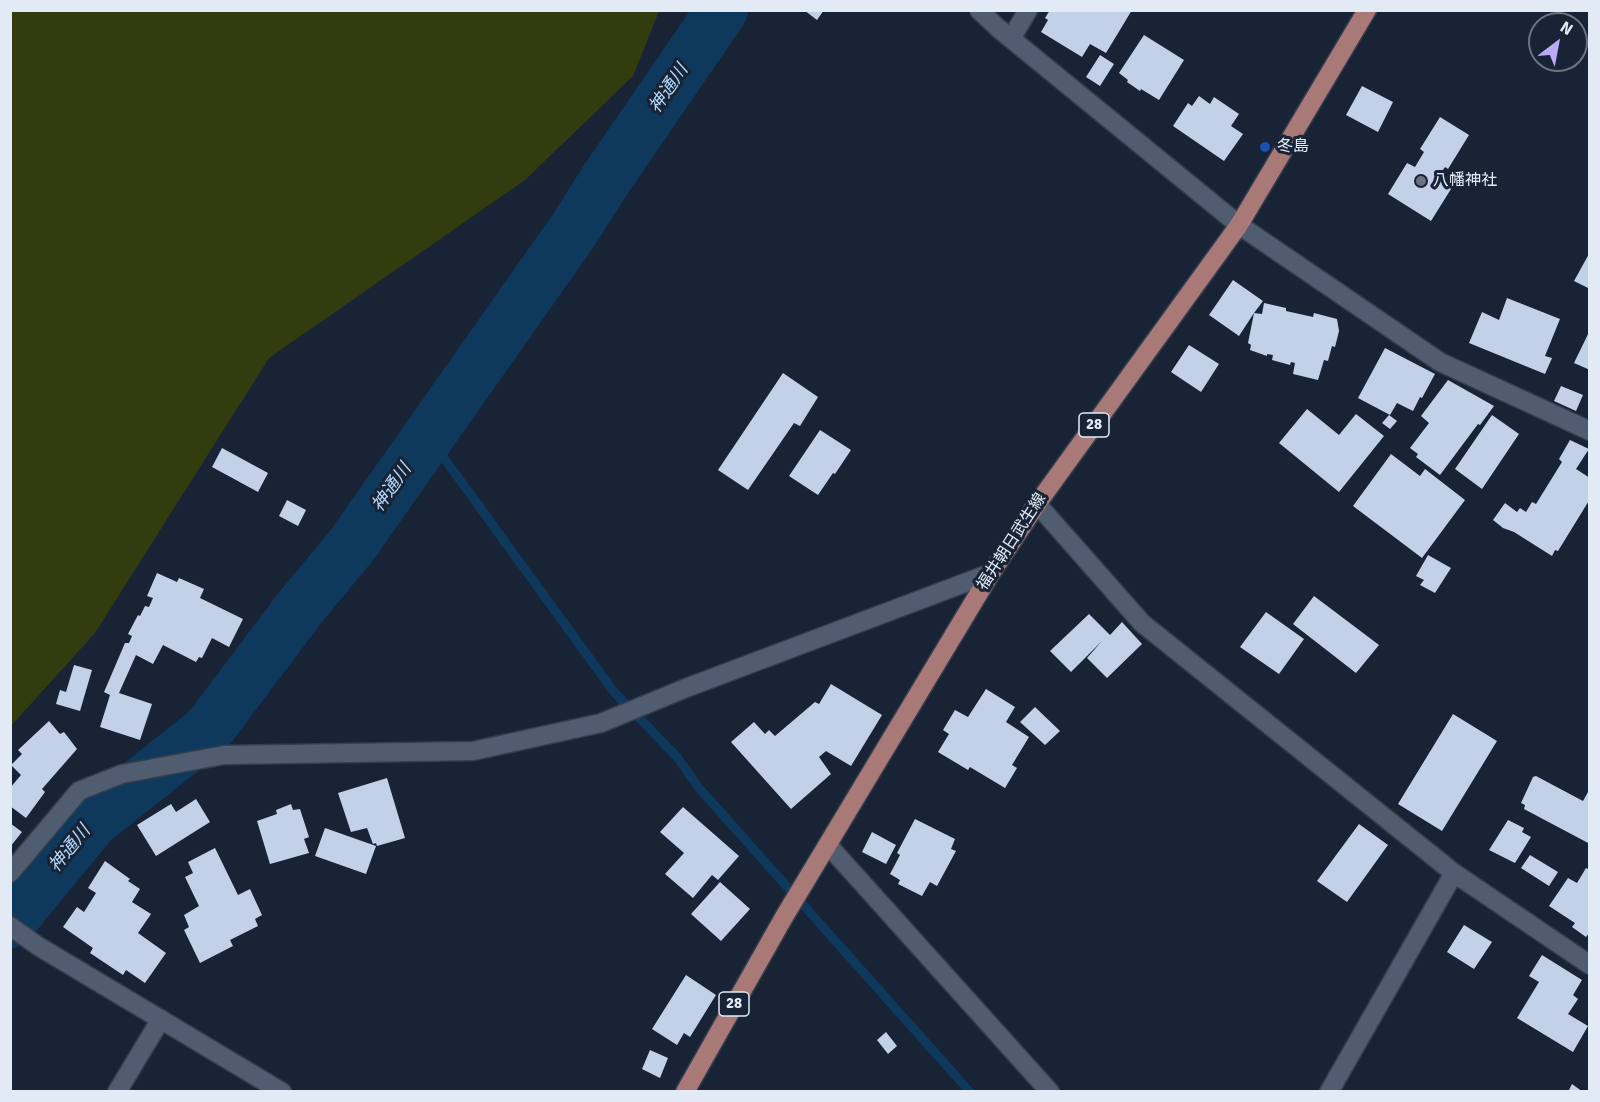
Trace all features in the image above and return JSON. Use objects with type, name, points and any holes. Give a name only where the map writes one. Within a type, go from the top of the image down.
[{"type":"main road","name":"福井朝日武生線","points":[[685,1092],[784,917],[991,573],[1037,504],[1239,225],[1367,10]]},
{"type":"street","points":[[979,10],[1011,39],[1239,225],[1440,362],[1590,431]]},
{"type":"street","points":[[1011,39],[1028,10]]},
{"type":"street","points":[[1037,504],[1142,623],[1454,873],[1590,964]]},
{"type":"street","points":[[10,873],[79,791],[122,774],[224,755],[473,751],[601,723],[686,688],[991,573]]},
{"type":"street","points":[[823,852],[1050,1092]]},
{"type":"street","points":[[1329,1092],[1454,873]]},
{"type":"street","points":[[10,926],[38,946],[282,1092]]},
{"type":"street","points":[[117,1092],[160,1019]]},
{"type":"green space","points":[[11,10],[659,11],[633,76],[525,180],[269,358],[95,633],[11,726]]},
{"type":"building","points":[[804,10],[824,10],[817,20]]},
{"type":"building","points":[[1050,10],[1132,10],[1106,53],[1090,44],[1082,57],[1041,32],[1048,20],[1045,18]]},
{"type":"building","points":[[1144,35],[1184,60],[1159,100],[1141,89],[1140,91],[1119,73]]},
{"type":"building","points":[[1100,55],[1114,64],[1100,86],[1086,77]]},
{"type":"building","points":[[1362,86],[1393,102],[1378,132],[1346,115]]},
{"type":"building","points":[[1199,96],[1210,104],[1214,97],[1239,114],[1231,126],[1243,134],[1224,161],[1173,126],[1188,103],[1192,106]]},
{"type":"building","points":[[1440,117],[1469,135],[1448,169],[1445,167],[1441,173],[1456,181],[1431,221],[1388,194],[1407,163],[1415,167],[1424,152],[1420,149]]},
{"type":"building","points":[[1590,252],[1590,289],[1574,281]]},
{"type":"building","points":[[1233,280],[1263,301],[1239,336],[1209,315]]},
{"type":"building","points":[[1507,298],[1560,319],[1545,356],[1552,358],[1545,374],[1469,343],[1482,312],[1499,320]]},
{"type":"building","points":[[1264,303],[1313,317],[1314,313],[1337,319],[1339,331],[1335,347],[1332,346],[1328,361],[1324,360],[1318,380],[1293,374],[1295,363],[1291,362],[1290,365],[1272,360],[1273,355],[1267,354],[1267,356],[1250,350],[1251,345],[1248,343],[1254,313],[1262,314]]},
{"type":"building","points":[[1590,330],[1590,370],[1574,363]]},
{"type":"building","points":[[1189,345],[1219,364],[1201,392],[1171,372]]},
{"type":"building","points":[[1385,348],[1435,374],[1413,411],[1397,403],[1390,415],[1358,398]]},
{"type":"building","points":[[783,373],[818,397],[800,426],[794,423],[748,490],[718,470]]},
{"type":"building","points":[[1448,380],[1494,406],[1440,475],[1416,457],[1418,454],[1410,448],[1429,423],[1421,416]]},
{"type":"building","points":[[1561,386],[1583,395],[1576,411],[1554,401]]},
{"type":"building","points":[[1307,409],[1339,435],[1356,414],[1384,436],[1339,492],[1279,443]]},
{"type":"building","points":[[1389,415],[1397,421],[1390,429],[1382,423]]},
{"type":"building","points":[[1492,415],[1519,434],[1482,489],[1455,469]]},
{"type":"building","points":[[820,430],[851,450],[818,495],[789,476]]},
{"type":"building","points":[[1570,440],[1589,449],[1576,469],[1590,478],[1590,499],[1558,551],[1555,550],[1552,556],[1493,520],[1505,503],[1517,512],[1520,508],[1526,512],[1532,502],[1536,504],[1562,462],[1559,459]]},
{"type":"building","points":[[222,448],[268,473],[258,492],[212,467]]},
{"type":"building","points":[[1391,454],[1420,476],[1425,469],[1465,500],[1422,558],[1353,506]]},
{"type":"building","points":[[287,500],[306,510],[298,526],[279,516]]},
{"type":"building","points":[[1428,555],[1451,568],[1435,593],[1420,585],[1424,580],[1416,576]]},
{"type":"building","points":[[157,573],[177,582],[179,578],[204,589],[200,598],[243,619],[229,647],[212,638],[202,658],[199,657],[196,662],[163,645],[153,664],[136,655],[119,693],[152,704],[140,740],[100,727],[110,695],[104,692],[125,643],[129,643],[132,636],[128,634],[138,615],[140,616],[145,606],[149,607],[153,598],[147,596]]},
{"type":"building","points":[[1314,596],[1379,645],[1356,673],[1293,624]]},
{"type":"building","points":[[1266,612],[1304,639],[1279,674],[1240,647]]},
{"type":"building","points":[[1089,614],[1110,635],[1122,622],[1142,644],[1107,678],[1087,658],[1102,641],[1071,672],[1050,651]]},
{"type":"building","points":[[74,665],[92,670],[80,711],[56,704],[60,690],[66,692]]},
{"type":"building","points":[[831,684],[882,715],[851,766],[826,751],[819,757],[831,774],[791,809],[731,742],[754,722],[765,734],[769,730],[775,736],[815,702],[819,704]]},
{"type":"building","points":[[986,689],[1015,707],[1006,722],[1029,737],[1012,765],[1017,768],[1005,788],[970,767],[968,770],[938,752],[949,734],[943,730],[955,710],[968,717]]},
{"type":"building","points":[[1035,707],[1060,731],[1045,745],[1020,722]]},
{"type":"building","points":[[1453,714],[1497,741],[1442,831],[1398,804]]},
{"type":"building","points":[[49,721],[60,734],[64,732],[77,749],[42,789],[45,792],[26,818],[10,806],[10,788],[21,775],[11,765],[22,754],[18,750]]},
{"type":"building","points":[[1536,776],[1583,801],[1588,792],[1590,793],[1590,844],[1524,809],[1525,805],[1521,803],[1533,777]]},
{"type":"building","points":[[387,778],[405,838],[377,846],[376,843],[373,844],[367,828],[351,832],[338,793]]},
{"type":"building","points":[[196,799],[210,822],[156,856],[137,825],[171,804],[176,812]]},
{"type":"building","points":[[291,804],[293,810],[300,809],[309,837],[304,839],[309,853],[270,864],[257,821],[277,814],[276,810]]},
{"type":"building","points":[[683,807],[739,856],[718,880],[712,875],[693,898],[665,874],[684,853],[660,832]]},
{"type":"building","points":[[915,819],[955,839],[951,849],[956,851],[937,886],[930,882],[922,896],[898,884],[900,880],[890,874],[900,855],[897,853]]},
{"type":"building","points":[[1508,820],[1524,828],[1522,832],[1531,837],[1515,863],[1489,850]]},
{"type":"building","points":[[10,823],[22,832],[10,847]]},
{"type":"building","points":[[1359,824],[1388,845],[1347,902],[1317,881]]},
{"type":"building","points":[[325,828],[376,846],[366,874],[315,856]]},
{"type":"building","points":[[872,832],[896,845],[886,864],[862,852]]},
{"type":"building","points":[[215,848],[238,895],[250,889],[262,915],[255,919],[258,926],[230,940],[233,946],[200,963],[184,930],[189,927],[184,915],[199,906],[185,877],[193,873],[188,862]]},
{"type":"building","points":[[1530,855],[1558,872],[1549,886],[1521,868]]},
{"type":"building","points":[[105,861],[140,889],[132,902],[151,914],[138,933],[166,953],[145,983],[126,970],[123,975],[90,953],[93,948],[63,927],[77,907],[84,912],[96,893],[88,888]]},
{"type":"building","points":[[1586,868],[1590,870],[1590,932],[1586,937],[1572,927],[1575,923],[1549,906],[1568,878],[1577,883]]},
{"type":"building","points":[[720,882],[750,909],[721,941],[691,914]]},
{"type":"building","points":[[1464,925],[1492,942],[1474,969],[1447,952]]},
{"type":"building","points":[[1542,955],[1582,980],[1573,995],[1578,999],[1568,1014],[1588,1026],[1573,1052],[1517,1018],[1539,982],[1529,976]]},
{"type":"building","points":[[686,975],[716,995],[690,1037],[684,1033],[677,1045],[652,1029]]},
{"type":"building","points":[[886,1032],[897,1046],[888,1054],[877,1040]]},
{"type":"building","points":[[650,1050],[668,1058],[660,1078],[642,1069]]},
{"type":"building","points":[[1572,1084],[1583,1092],[1568,1092]]},
{"type":"waterway","name":"神通川","points":[[10,922],[93,821],[208,730],[299,609],[352,545],[575,228],[722,10]]},
{"type":"waterway","points":[[428,436],[614,692],[677,757],[699,788],[970,1092]]},
{"type":"place","name":"冬島","points":[[1265,147]]},
{"type":"place","name":"八幡神社","points":[[1421,181]]}]
